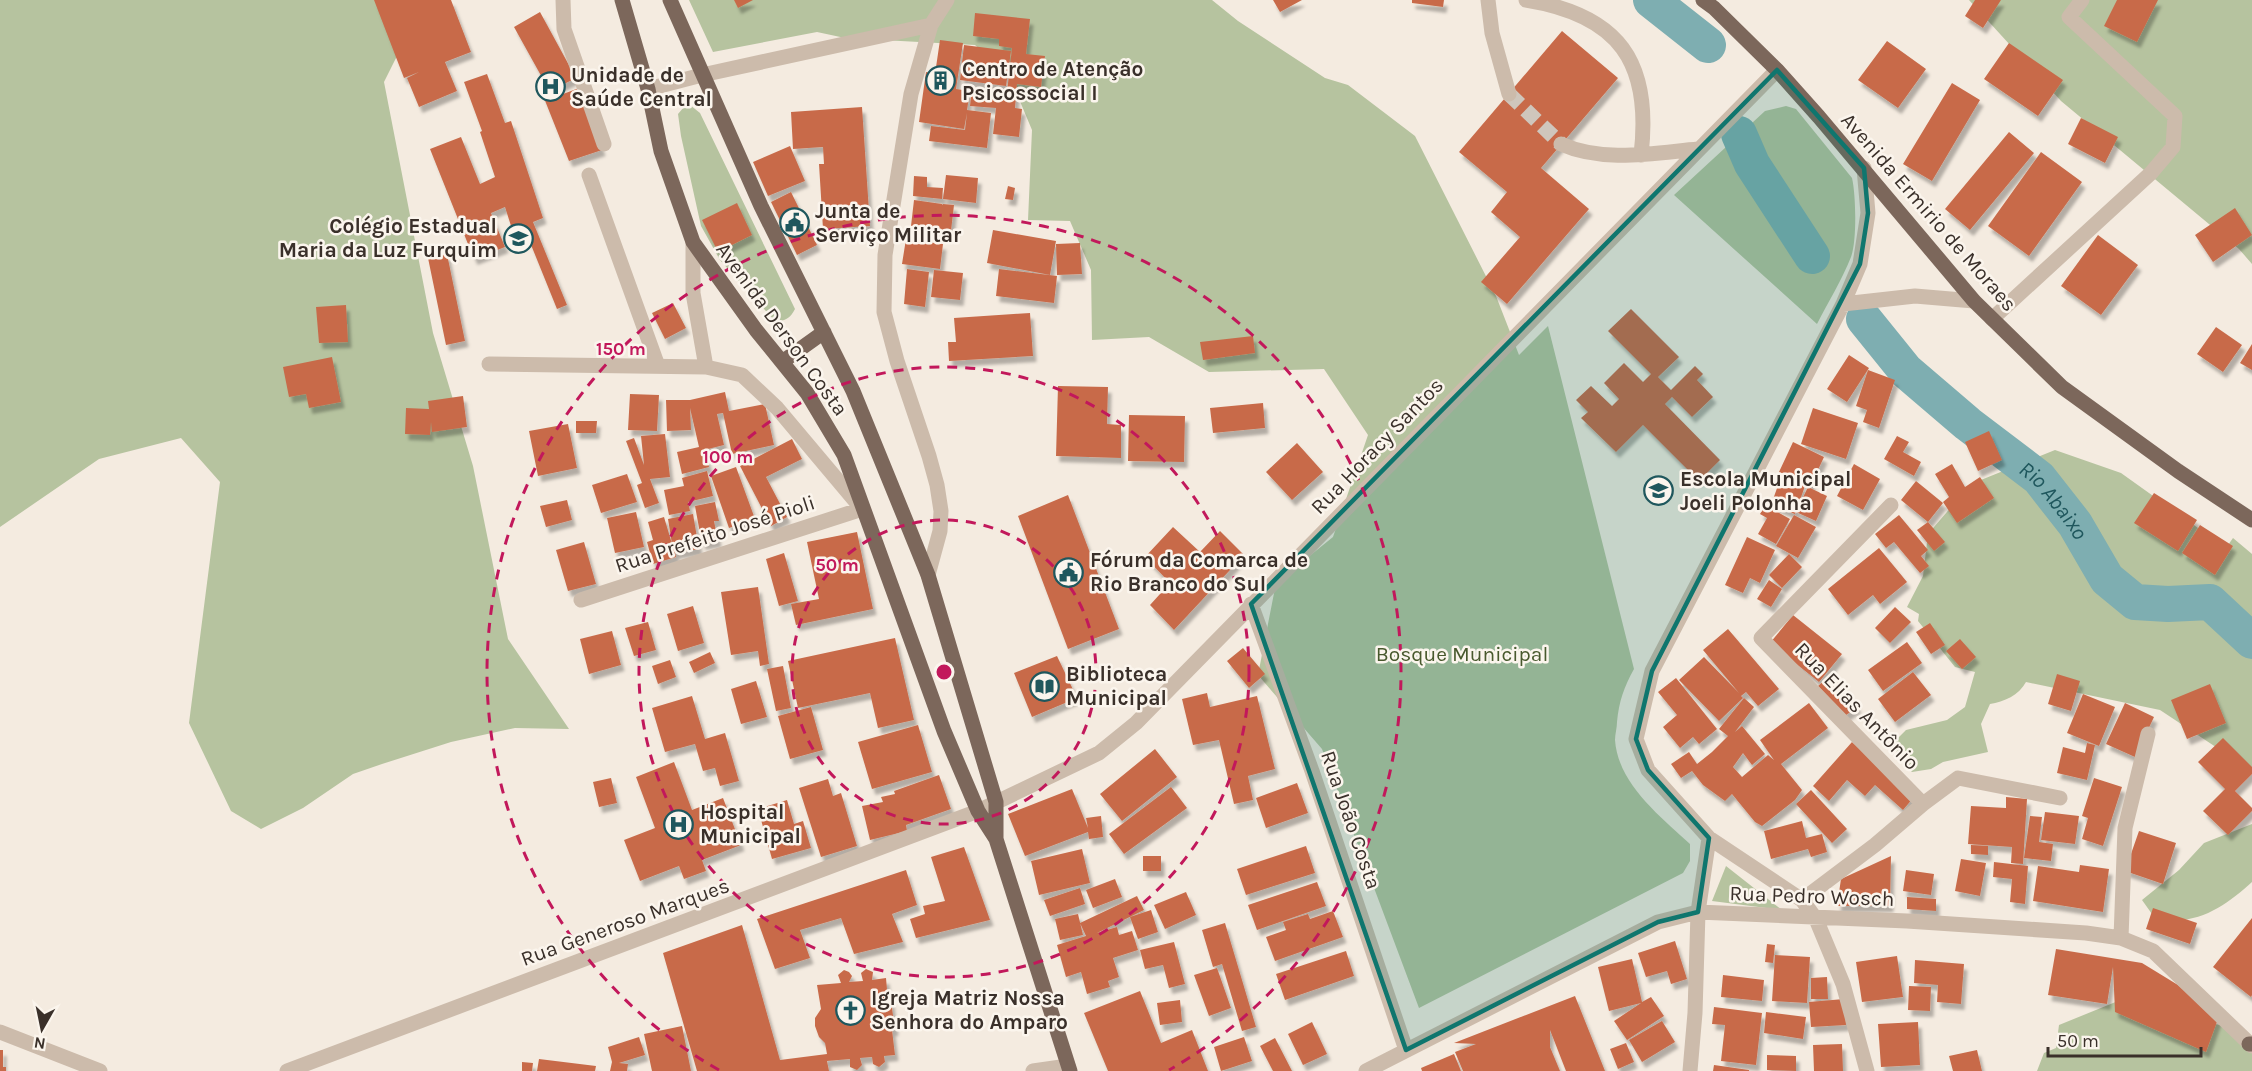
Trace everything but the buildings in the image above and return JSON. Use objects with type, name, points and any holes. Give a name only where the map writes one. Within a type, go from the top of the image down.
[{"type":"main road","name":"Avenida Derson Costa","points":[[622,0],[648,89],[662,151],[693,242],[807,393],[844,455],[945,731],[978,812],[996,839]]},
{"type":"main road","name":"Avenida Derson Costa","points":[[670,0],[761,206],[853,391],[928,575],[996,802],[996,839]]},
{"type":"main road","name":"Avenida Ermirio de Moraes","points":[[1703,0],[1777,70],[1864,168],[1974,302],[2062,387],[2178,471],[2252,520]]},
{"type":"main road","points":[[782,362],[824,332]]},
{"type":"main road","points":[[996,839],[1069,1068]]},
{"type":"street","points":[[563,0],[564,29],[604,144]]},
{"type":"street","points":[[928,575],[940,531],[941,511],[937,485],[897,361],[884,312],[885,255],[911,94],[931,25],[947,0]]},
{"type":"street","points":[[1488,0],[1492,33],[1509,93]]},
{"type":"street","points":[[1526,0],[1582,15],[1617,40],[1635,69],[1642,96],[1644,130],[1641,155]]},
{"type":"street","points":[[1992,320],[2151,173],[2173,147],[2175,116],[2069,17],[2082,0]]},
{"type":"street","points":[[648,89],[931,25]]},
{"type":"street","name":"Rua Horacy Santos","points":[[978,812],[1099,753],[1136,723],[1777,70]]},
{"type":"street","points":[[1561,144],[1575,150],[1601,154],[1641,155],[1698,149]]},
{"type":"street","points":[[1864,168],[1868,213],[1860,264],[1844,304],[1652,671],[1636,739],[1648,770],[1709,838],[1802,900],[1816,919],[1843,984],[1867,1071]]},
{"type":"street","points":[[589,175],[658,366]]},
{"type":"street","points":[[693,242],[693,293],[706,367]]},
{"type":"street","points":[[1844,304],[1915,296],[1974,302]]},
{"type":"street","points":[[489,364],[706,367],[742,375],[777,408],[862,509]]},
{"type":"street","name":"Rua Elias Antônio","points":[[1891,506],[1761,638],[1923,804]]},
{"type":"street","name":"Rua Prefeito José Pioli","points":[[581,600],[862,509]]},
{"type":"street","name":"Rua João Costa","points":[[1251,604],[1312,771],[1406,1050]]},
{"type":"street","points":[[2121,938],[2125,828],[2148,734]]},
{"type":"street","points":[[1802,900],[1958,778],[2060,798]]},
{"type":"street","name":"Rua Generoso Marques","points":[[287,1071],[978,812]]},
{"type":"street","points":[[1690,1071],[1695,1013],[1698,912],[1709,838]]},
{"type":"street","name":"Rua Pedro Wosch","points":[[1366,1071],[1658,922],[1698,912],[1816,919],[1907,921],[2086,933],[2121,938],[2152,951],[2251,1045]]},
{"type":"street","points":[[0,1032],[100,1071]]},
{"type":"street","points":[[1033,1071],[1069,1068]]},
{"type":"highlighted area","points":[[1777,70],[1864,168],[1868,213],[1860,264],[1652,671],[1636,739],[1648,770],[1709,838],[1698,912],[1658,922],[1406,1050],[1251,604]]},
{"type":"green space","points":[[0,0],[439,0],[409,32],[384,82],[433,333],[473,466],[508,639],[569,729],[515,728],[451,742],[382,764],[353,774],[303,808],[261,829],[231,811],[189,723],[220,482],[181,438],[99,459],[0,527]]},
{"type":"green space","name":"Bosque Municipal","points":[[689,0],[1212,0],[1238,21],[1325,78],[1348,85],[1415,136],[1496,296],[1519,355],[1548,326],[1634,669],[1619,707],[1615,740],[1618,756],[1632,785],[1654,811],[1690,844],[1690,861],[1683,873],[1419,1008],[1322,749],[1258,675],[1276,583],[1333,537],[1368,435],[1324,369],[1209,372],[1149,337],[1092,340],[1091,270],[1070,221],[1028,220],[1032,130],[1009,75],[975,45],[845,38],[817,32],[713,52]]},
{"type":"green space","points":[[1969,0],[2252,0],[2252,264],[2239,249],[2061,101]]},
{"type":"green space","points":[[690,105],[700,113],[795,309],[786,319],[774,320],[720,260],[701,226],[678,114],[684,107]]},
{"type":"green space","points":[[1786,106],[1796,109],[1852,178],[1855,206],[1853,250],[1817,324],[1674,195],[1765,111]]},
{"type":"green space","points":[[2055,450],[2121,473],[2226,548],[2233,538],[2252,554],[2252,771],[2160,710],[2026,682],[2011,697],[1990,704],[1981,724],[1988,752],[1943,762],[1931,769],[1912,772],[1898,757],[1894,742],[1906,730],[1947,720],[1965,707],[1975,672],[1955,667],[1918,621],[1919,614],[1907,607],[1923,576],[1928,534],[1971,484]]},
{"type":"green space","points":[[2252,824],[2252,882],[2226,903],[2197,917],[2175,920],[2152,914],[2142,900],[2179,870],[2204,843]]},
{"type":"green space","points":[[1726,866],[1782,910],[1712,901]]},
{"type":"green space","points":[[2118,1001],[2241,1030],[2252,1041],[2252,1071],[2037,1071],[2044,1053],[2056,1048],[2059,1025]]},
{"type":"waterway","name":"Rio Abaixo","points":[[1651,0],[1708,45]]},
{"type":"waterway","name":"Rio Abaixo","points":[[1739,134],[1752,164],[1812,256]]},
{"type":"waterway","name":"Rio Abaixo","points":[[1864,319],[1906,371],[1968,424],[2039,478],[2075,524],[2107,579],[2135,602],[2168,604],[2210,602],[2252,641]]},
{"type":"tunnel","points":[[1509,94],[1561,144]]},
{"type":"place","name":"Centro de Atenção Psicossocial I","points":[[941,81]]},
{"type":"place","name":"Unidade de Saúde Central","points":[[550,87]]},
{"type":"place","name":"Junta de Serviço Militar","points":[[794,223]]},
{"type":"place","name":"Colégio Estadual Maria da Luz Furquim","points":[[518,238]]},
{"type":"place","name":"Escola Municipal Joeli Polonha","points":[[1659,491]]},
{"type":"place","name":"Fórum da Comarca de Rio Branco do Sul","points":[[1069,572]]},
{"type":"place","name":"Biblioteca Municipal","points":[[1045,686]]},
{"type":"place","name":"Hospital Municipal","points":[[679,824]]},
{"type":"place","name":"Igreja Matriz Nossa Senhora do Amparo","points":[[850,1010]]}]
